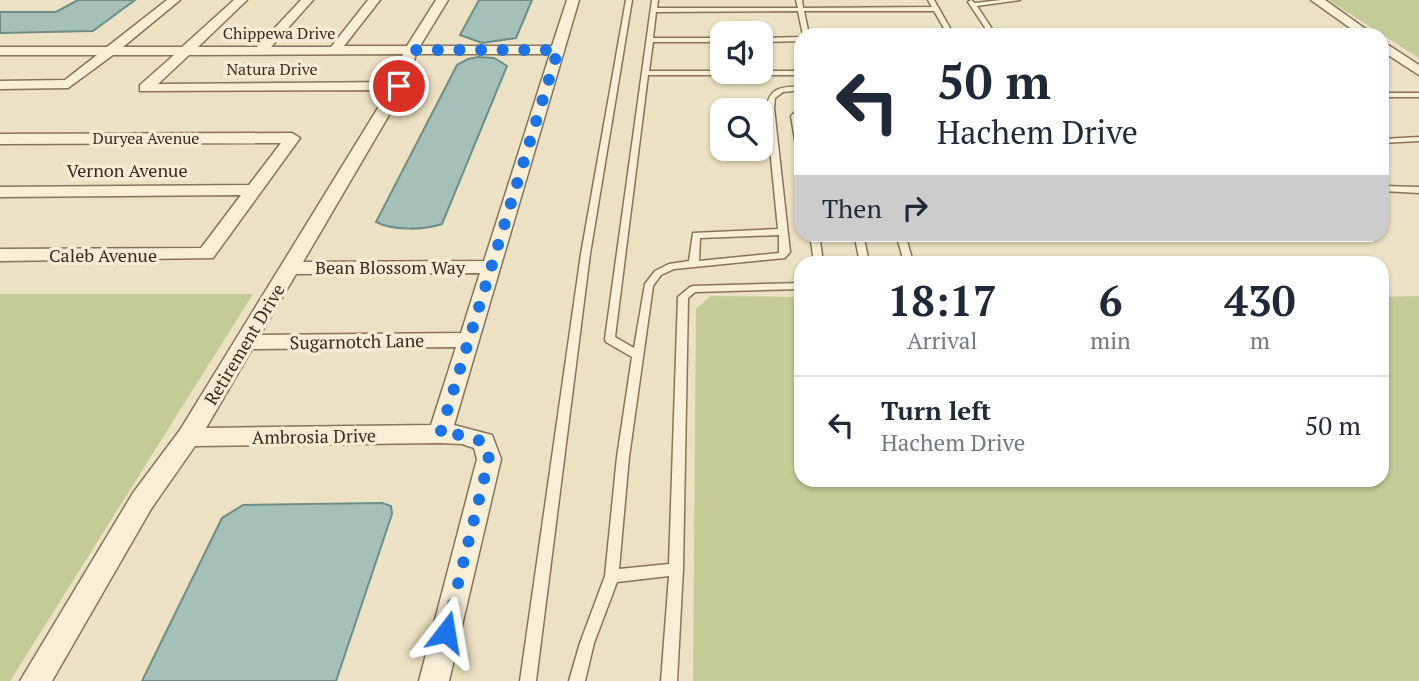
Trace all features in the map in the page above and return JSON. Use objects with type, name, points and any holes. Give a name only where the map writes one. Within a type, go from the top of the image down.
[{"type":"street","points":[[0,85],[70,89],[110,51],[174,0]]},
{"type":"street","points":[[185,51],[241,0]]},
{"type":"street","points":[[260,51],[307,0]]},
{"type":"street","points":[[335,50],[374,0]]},
{"type":"street","name":"Retirement Drive","points":[[35,681],[142,501],[188,437],[399,86],[411,50],[442,0]]},
{"type":"street","points":[[440,434],[573,0]]},
{"type":"street","points":[[1317,0],[1358,28]]},
{"type":"street","name":"Chippewa Drive","points":[[0,51],[558,50]]},
{"type":"street","points":[[1389,50],[1419,71]]},
{"type":"street","name":"Natura Drive","points":[[185,51],[145,88],[399,86]]},
{"type":"street","name":"Duryea Avenue","points":[[0,139],[292,138],[254,190]]},
{"type":"street","name":"Vernon Avenue","points":[[0,192],[254,190]]},
{"type":"street","name":"Caleb Avenue","points":[[0,255],[206,254],[254,190]]},
{"type":"street","name":"Bean Blossom Way","points":[[290,268],[491,267]]},
{"type":"street","name":"Sugarnotch Lane","points":[[245,342],[469,340]]},
{"type":"street","name":"Ambrosia Drive","points":[[188,437],[440,434],[462,435],[484,442],[489,459],[434,681]]},
{"type":"lane","points":[[528,681],[575,327],[611,89],[629,0]]},
{"type":"lane","points":[[638,355],[610,339],[655,0]]},
{"type":"lane","points":[[799,0],[805,28]]},
{"type":"lane","points":[[931,0],[947,28]]},
{"type":"lane","points":[[971,2],[1017,0]]},
{"type":"lane","points":[[971,2],[988,28]]},
{"type":"lane","points":[[654,10],[937,9]]},
{"type":"lane","points":[[650,40],[710,40]]},
{"type":"lane","points":[[773,40],[794,40]]},
{"type":"lane","points":[[645,73],[794,73]]},
{"type":"lane","points":[[577,681],[587,643],[612,576],[623,457],[648,286],[658,273],[672,266],[776,258],[785,252],[770,108],[772,97],[781,90],[794,89]]},
{"type":"lane","points":[[1389,95],[1419,95]]},
{"type":"lane","points":[[1389,141],[1419,139]]},
{"type":"lane","points":[[1389,188],[1419,190]]},
{"type":"lane","points":[[694,263],[696,235],[783,232]]},
{"type":"lane","points":[[669,681],[676,569],[683,297],[693,289],[794,286]]},
{"type":"lane","points":[[612,576],[676,569]]},
{"type":"green space","points":[[1328,0],[1419,0],[1419,58],[1389,39],[1389,28],[1372,28]]},
{"type":"green space","points":[[0,294],[253,294],[10,681],[0,681]]},
{"type":"green space","points":[[711,296],[794,297],[794,487],[1389,487],[1389,297],[1419,296],[1419,681],[693,681],[696,309]]},
{"type":"water","points":[[78,0],[135,0],[93,31],[0,33],[0,12],[56,12]]},
{"type":"water","points":[[479,0],[532,0],[516,38],[482,43],[460,35]]},
{"type":"water","points":[[478,57],[494,58],[507,66],[442,224],[409,229],[376,222],[457,65]]},
{"type":"water","points":[[382,503],[391,506],[392,514],[336,681],[142,681],[222,518],[243,505]]},
{"type":"route","points":[[399,86],[411,50],[558,50],[440,434],[462,435],[484,442],[489,459],[446,632]]}]
